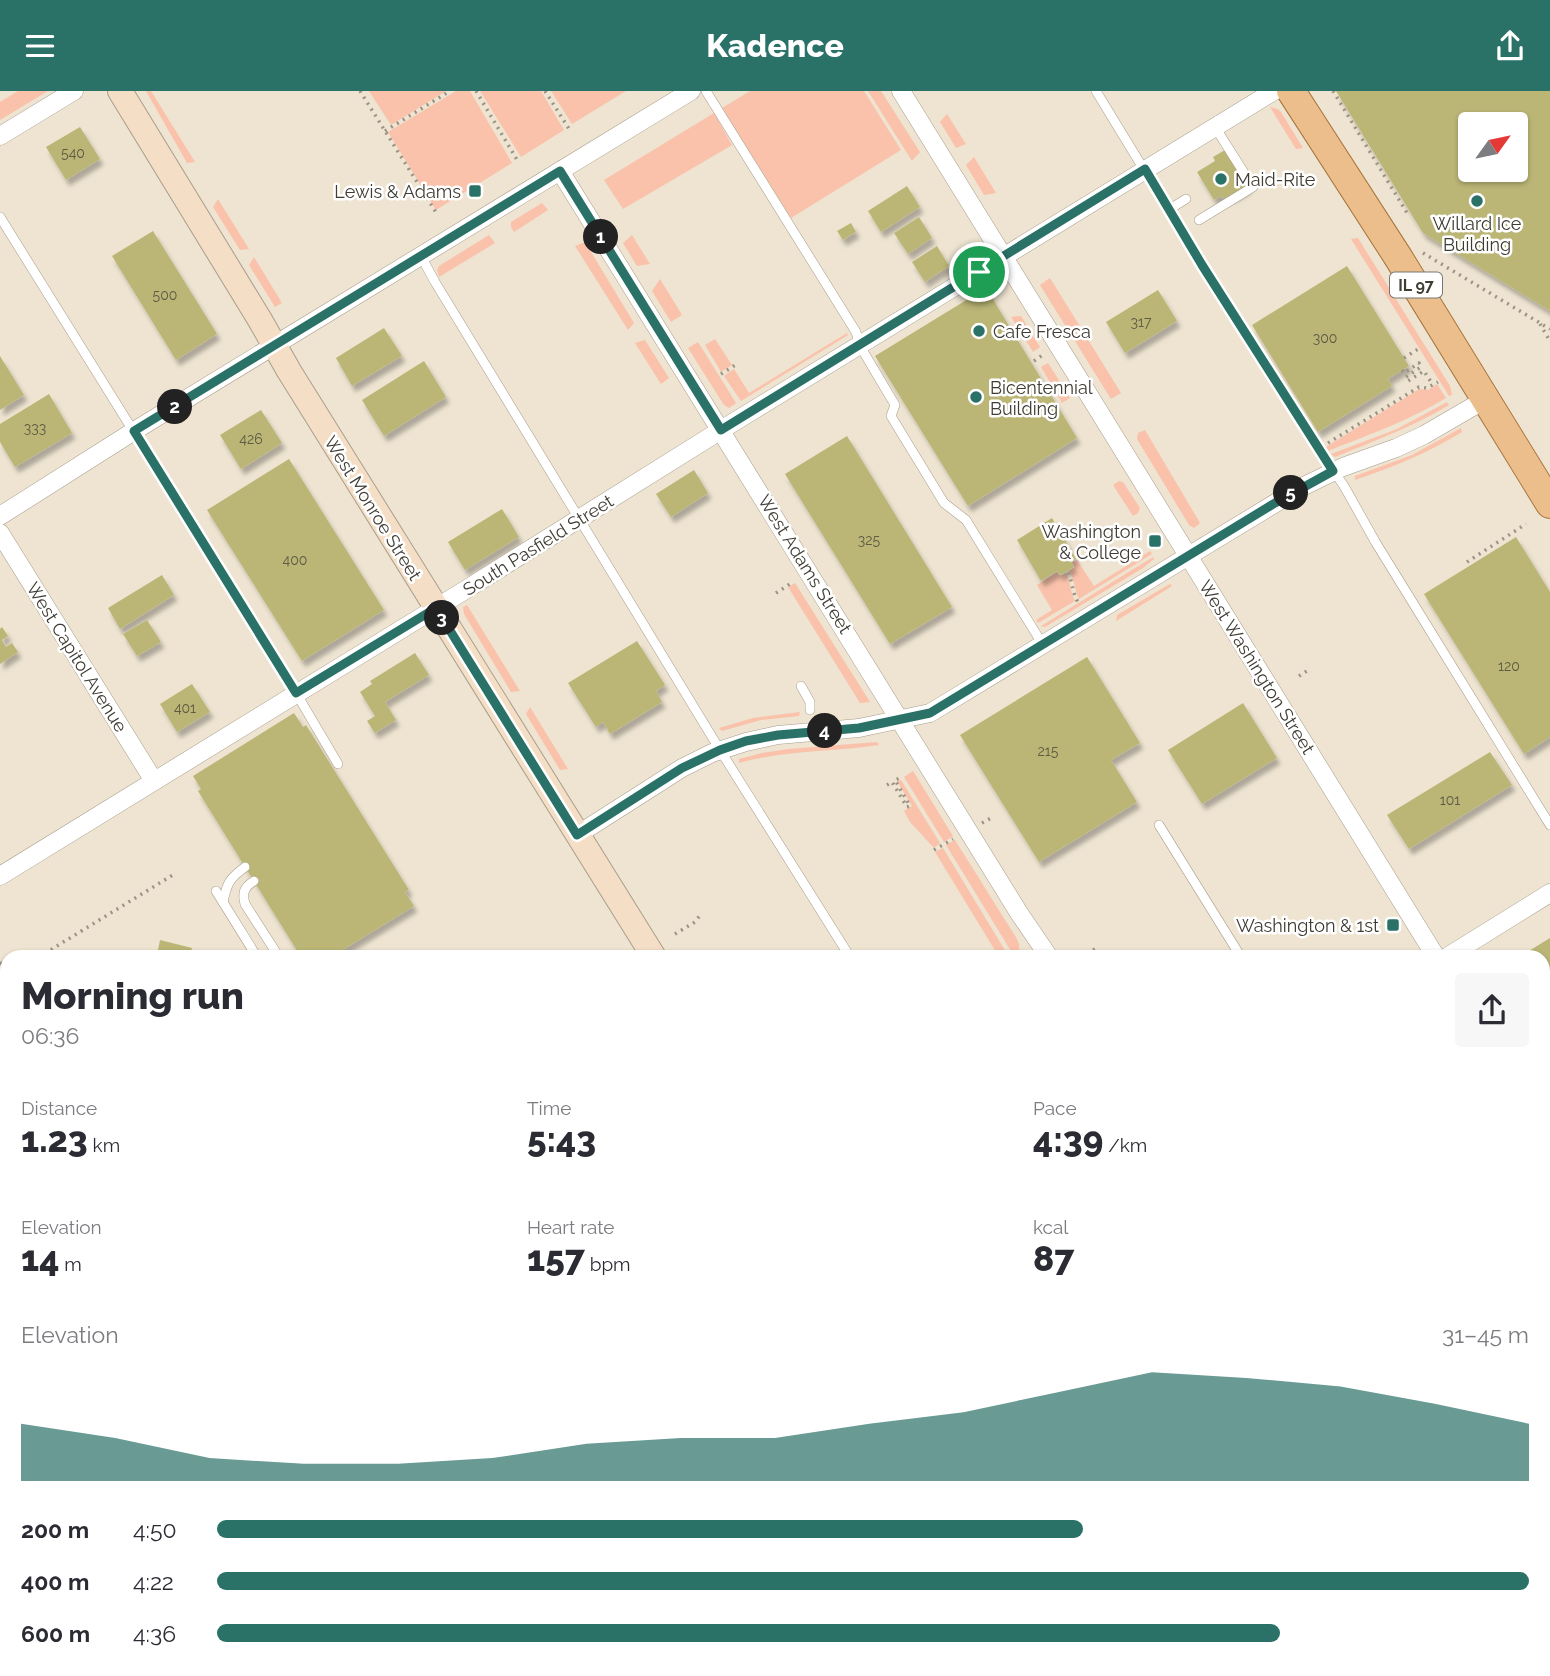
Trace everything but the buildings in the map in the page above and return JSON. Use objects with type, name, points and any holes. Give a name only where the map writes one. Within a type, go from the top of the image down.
[{"type":"main road","name":"IL 97","points":[[1291,91],[1398,257],[1550,504]]},
{"type":"street","points":[[0,136],[74,91]]},
{"type":"street","name":"West Monroe Street","points":[[120,91],[295,382],[650,950]]},
{"type":"street","points":[[0,516],[134,431],[691,91]]},
{"type":"street","name":"West Washington Street","points":[[901,91],[1432,950]]},
{"type":"street","name":"South Pasfield Street","points":[[0,876],[1274,91]]},
{"type":"street","name":"West Adams Street","points":[[560,171],[1041,950]]},
{"type":"street","points":[[577,835],[682,768],[746,741],[778,735],[859,728],[930,713],[1302,487],[1333,471],[1424,435],[1486,399]]},
{"type":"street","name":"West Capitol Avenue","points":[[0,533],[154,781]]},
{"type":"street","points":[[1458,950],[1550,893]]},
{"type":"lane","points":[[706,91],[856,333],[860,345],[895,405],[891,416],[944,503],[965,520],[1043,645]]},
{"type":"lane","points":[[1096,91],[1344,486],[1376,543],[1550,825]]},
{"type":"lane","points":[[1199,220],[1253,187],[1215,127]]},
{"type":"lane","points":[[1168,209],[1186,199]]},
{"type":"lane","points":[[0,217],[338,764]]},
{"type":"lane","points":[[421,256],[720,750],[846,950]]},
{"type":"lane","points":[[801,686],[810,702],[810,710]]},
{"type":"lane","points":[[1159,825],[1237,950]]},
{"type":"lane","points":[[223,902],[231,878],[245,867]]},
{"type":"lane","points":[[254,881],[244,890],[245,904],[275,950]]},
{"type":"lane","points":[[216,891],[253,950]]},
{"type":"path","points":[[360,91],[437,214]]},
{"type":"path","points":[[385,131],[450,91]]},
{"type":"path","points":[[476,91],[519,163]]},
{"type":"path","points":[[545,91],[571,132]]},
{"type":"path","points":[[1333,91],[1407,213]]},
{"type":"path","points":[[1421,252],[1550,330]]},
{"type":"path","points":[[1539,323],[1550,341]]},
{"type":"path","points":[[1404,358],[1418,349]]},
{"type":"path","points":[[1034,361],[1041,356]]},
{"type":"path","points":[[1402,370],[1404,373],[1419,363],[1422,367],[1406,377],[1408,381],[1424,371],[1433,385]]},
{"type":"path","points":[[721,375],[737,364]]},
{"type":"path","points":[[1319,449],[1419,387],[1427,388],[1437,382]]},
{"type":"path","points":[[1467,562],[1526,524]]},
{"type":"path","points":[[1068,573],[1073,595],[1078,602]]},
{"type":"path","points":[[776,593],[791,583]]},
{"type":"path","points":[[1299,676],[1310,669]]},
{"type":"path","points":[[887,785],[892,782],[907,807],[910,806],[895,781],[902,777]]},
{"type":"path","points":[[982,823],[991,818]]},
{"type":"path","points":[[934,850],[954,838]]},
{"type":"path","points":[[50,950],[176,873]]},
{"type":"path","points":[[675,934],[695,922],[701,914]]},
{"type":"shaded area","points":[[18,91],[48,91],[0,120],[0,102]]},
{"type":"shaded area","points":[[146,91],[151,91],[195,162],[187,163]]},
{"type":"shaded area","points":[[369,91],[446,91],[391,125]]},
{"type":"shaded area","points":[[456,91],[470,91],[512,163],[436,210],[388,132]]},
{"type":"shaded area","points":[[480,91],[541,91],[564,130],[521,157]]},
{"type":"shaded area","points":[[551,91],[626,91],[572,124]]},
{"type":"shaded area","points":[[750,91],[864,91],[901,150],[791,218],[722,108]]},
{"type":"shaded area","points":[[868,91],[881,91],[920,152],[912,161]]},
{"type":"shaded area","points":[[1270,107],[1281,112],[1303,148],[1296,149]]},
{"type":"shaded area","points":[[714,113],[732,145],[623,209],[604,180]]},
{"type":"shaded area","points":[[947,114],[966,144],[956,148],[940,122]]},
{"type":"shaded area","points":[[974,157],[996,193],[984,195],[966,165]]},
{"type":"shaded area","points":[[218,199],[249,249],[240,250],[213,207]]},
{"type":"shaded area","points":[[542,203],[548,210],[514,232],[511,222]]},
{"type":"shaded area","points":[[489,235],[495,243],[439,277],[439,266]]},
{"type":"shaded area","points":[[632,235],[650,264],[637,266],[623,243]]},
{"type":"shaded area","points":[[1358,238],[1450,386],[1452,395],[1449,396],[1351,239]]},
{"type":"shaded area","points":[[585,242],[634,323],[628,330],[575,246]]},
{"type":"shaded area","points":[[254,257],[282,303],[275,307],[249,265]]},
{"type":"shaded area","points":[[1050,278],[1121,393],[1111,399],[1040,285]]},
{"type":"shaded area","points":[[660,279],[682,315],[671,322],[652,291]]},
{"type":"shaded area","points":[[1021,316],[1040,347],[1033,352],[1011,317]]},
{"type":"shaded area","points":[[847,333],[848,335],[741,401],[724,376],[734,369],[749,393]]},
{"type":"shaded area","points":[[715,339],[732,365],[721,372],[705,345]]},
{"type":"shaded area","points":[[645,340],[669,378],[661,384],[635,343]]},
{"type":"shaded area","points":[[698,342],[736,403],[729,408],[724,405],[688,348]]},
{"type":"shaded area","points":[[1048,363],[1070,398],[1062,403],[1041,367]]},
{"type":"shaded area","points":[[1437,384],[1446,398],[1403,421],[1328,451],[1326,447],[1419,389],[1428,390]]},
{"type":"shaded area","points":[[1447,402],[1449,405],[1407,427],[1335,457],[1331,454],[1397,429]]},
{"type":"shaded area","points":[[1461,428],[1462,432],[1423,453],[1355,480],[1355,476],[1412,455]]},
{"type":"shaded area","points":[[1145,430],[1200,523],[1194,528],[1189,525],[1137,439],[1138,433]]},
{"type":"shaded area","points":[[1119,481],[1123,482],[1140,508],[1133,516],[1113,485]]},
{"type":"shaded area","points":[[1150,551],[1152,554],[1079,599],[1069,571],[1075,567],[1072,563],[1077,560],[1094,586]]},
{"type":"shaded area","points":[[1153,557],[1143,568],[1045,627],[1041,626]]},
{"type":"shaded area","points":[[1057,572],[1060,576],[1066,573],[1075,601],[1038,623],[1036,620],[1052,610],[1037,585]]},
{"type":"shaded area","points":[[795,583],[870,702],[860,703],[788,587]]},
{"type":"shaded area","points":[[1170,584],[1172,586],[1116,621],[1117,615]]},
{"type":"shaded area","points":[[467,605],[520,691],[511,692],[464,614],[463,607]]},
{"type":"shaded area","points":[[530,707],[568,769],[560,770],[526,714]]},
{"type":"shaded area","points":[[800,712],[799,716],[761,720],[722,731],[719,728],[753,718]]},
{"type":"shaded area","points":[[877,742],[879,745],[792,753],[739,763],[739,759],[788,749]]},
{"type":"shaded area","points":[[913,771],[953,836],[944,842],[904,777]]},
{"type":"shaded area","points":[[901,780],[940,843],[934,848],[910,822],[904,811],[912,806],[897,781]]},
{"type":"shaded area","points":[[955,840],[1017,939],[1018,950],[1010,950],[946,845]]},
{"type":"shaded area","points":[[943,848],[1005,950],[995,950],[935,852]]},
{"type":"place","name":"Maid-Rite","points":[[1221,179]]},
{"type":"place","name":"Lewis & Adams","points":[[475,191]]},
{"type":"place","name":"Willard Ice Building","points":[[1477,201]]},
{"type":"place","name":"Cafe Fresca","points":[[979,331]]},
{"type":"place","name":"Bicentennial Building","points":[[976,397]]},
{"type":"place","name":"Washington & College","points":[[1155,541]]},
{"type":"place","name":"Washington & 1st","points":[[1393,925]]},
{"type":"route","points":[[1145,169],[1202,265],[1333,471],[1275,503],[924,716],[859,728],[778,735],[746,741],[712,753],[682,768],[577,835],[436,608],[296,693],[134,431],[560,171],[721,430],[979,272],[1145,169]]}]
